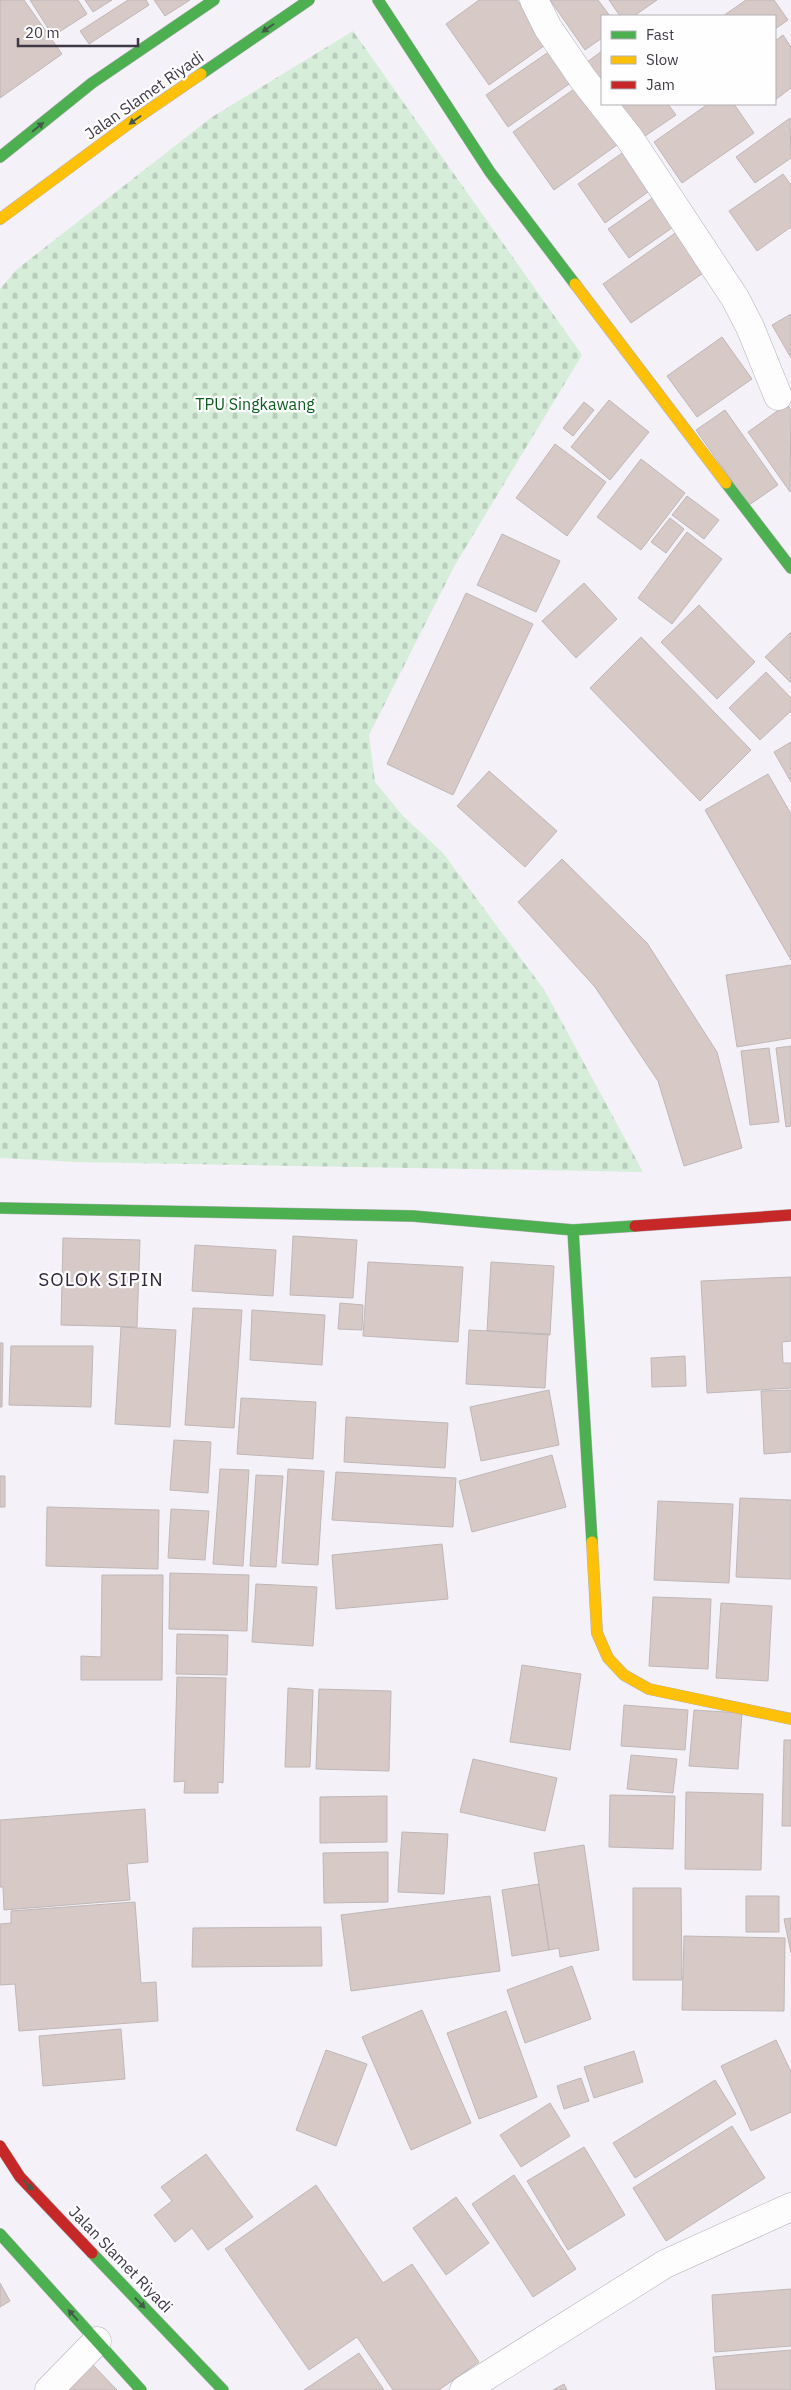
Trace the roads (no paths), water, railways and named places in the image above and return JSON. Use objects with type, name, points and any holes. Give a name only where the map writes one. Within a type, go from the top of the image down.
[{"type":"street","points":[[0,158],[92,83],[214,0]]},
{"type":"street","name":"Jalan Slamet Riyadi","points":[[0,219],[132,122],[309,0]]},
{"type":"street","points":[[378,0],[490,172],[791,568]]},
{"type":"street","points":[[534,0],[553,35],[601,102]]},
{"type":"street","points":[[603,105],[630,140],[735,298],[750,327],[778,396]]},
{"type":"street","points":[[0,1208],[413,1216],[573,1230],[726,1221],[791,1215]]},
{"type":"street","points":[[573,1230],[597,1632],[608,1658],[624,1675],[649,1689],[791,1719]]},
{"type":"street","name":"Jalan Slamet Riyadi","points":[[0,2146],[20,2177],[223,2390]]},
{"type":"street","points":[[464,2390],[665,2264],[791,2207]]},
{"type":"street","points":[[0,2234],[141,2390]]},
{"type":"street","points":[[49,2390],[97,2341]]},
{"type":"district","name":"SOLOK SIPIN","points":[[101,1279]]},
{"type":"park label","name":"TPU Singkawang","points":[[255,404]]}]
